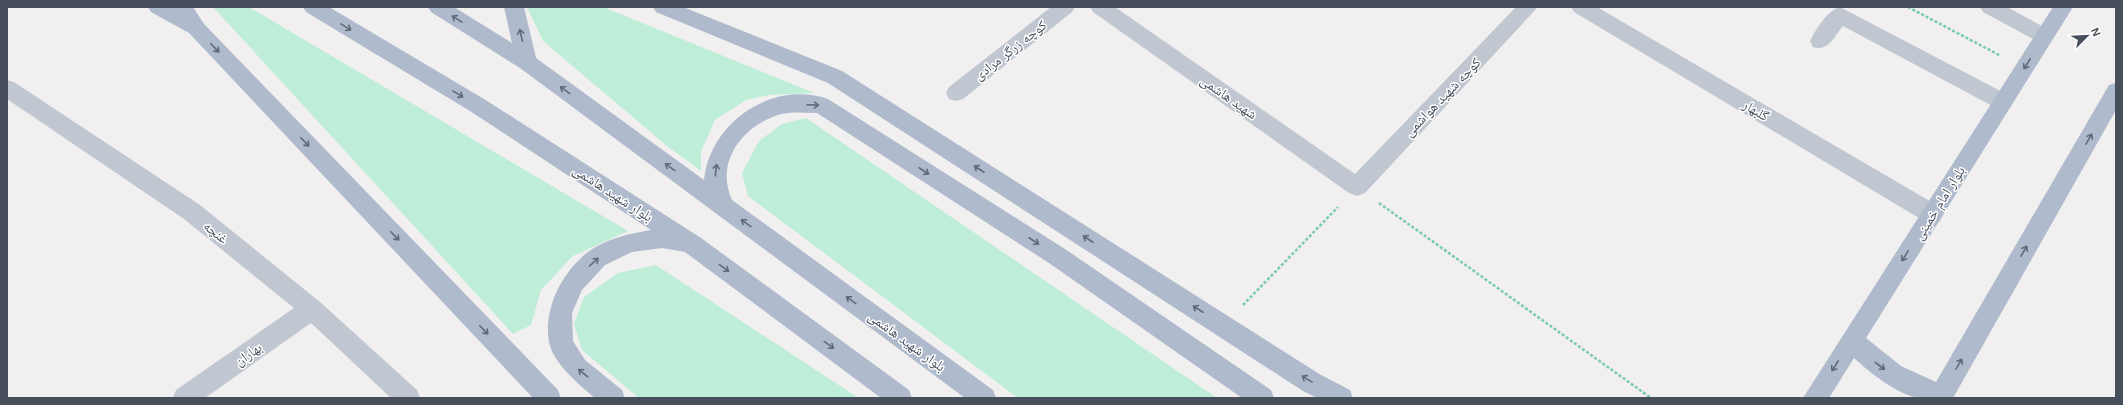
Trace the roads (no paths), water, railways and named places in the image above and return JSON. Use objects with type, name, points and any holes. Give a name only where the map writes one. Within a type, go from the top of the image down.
[{"type":"main road","points":[[158,7],[197,29]]},
{"type":"main road","points":[[182,7],[197,29],[549,398]]},
{"type":"main road","name":"بلوار شهید هاشمی","points":[[313,7],[477,105],[693,245],[900,398]]},
{"type":"main road","name":"بلوار شهید هاشمی","points":[[438,7],[527,62],[984,398]]},
{"type":"main road","points":[[514,7],[527,62]]},
{"type":"main road","points":[[663,7],[835,77],[1312,383],[1341,398]]},
{"type":"main road","name":"بلوار امام خمینی","points":[[1815,398],[2063,7]]},
{"type":"main road","points":[[1852,340],[1870,358],[1891,375],[1941,397],[2116,91]]},
{"type":"main road","points":[[724,207],[715,182],[716,169],[718,155],[734,131],[760,113],[790,104],[821,105],[1057,256],[1262,398]]},
{"type":"main road","points":[[613,398],[577,368],[561,343],[560,313],[573,283],[597,258],[629,242],[662,238],[693,245]]},
{"type":"street","name":"کوچه زرگر مرادی","points":[[956,93],[1065,7]]},
{"type":"street","name":"شهید هاشمی","points":[[1100,7],[1357,187]]},
{"type":"street","name":"کوچه شهید هواشمی","points":[[1357,187],[1528,7]]},
{"type":"street","name":"گلبهار","points":[[1581,7],[1932,214]]},
{"type":"street","points":[[1990,7],[2044,36]]},
{"type":"street","points":[[1820,41],[1840,15],[2003,102]]},
{"type":"street","name":"غنچه","points":[[7,88],[192,212],[312,309],[408,398]]},
{"type":"street","name":"بهاران","points":[[185,398],[312,309]]}]
